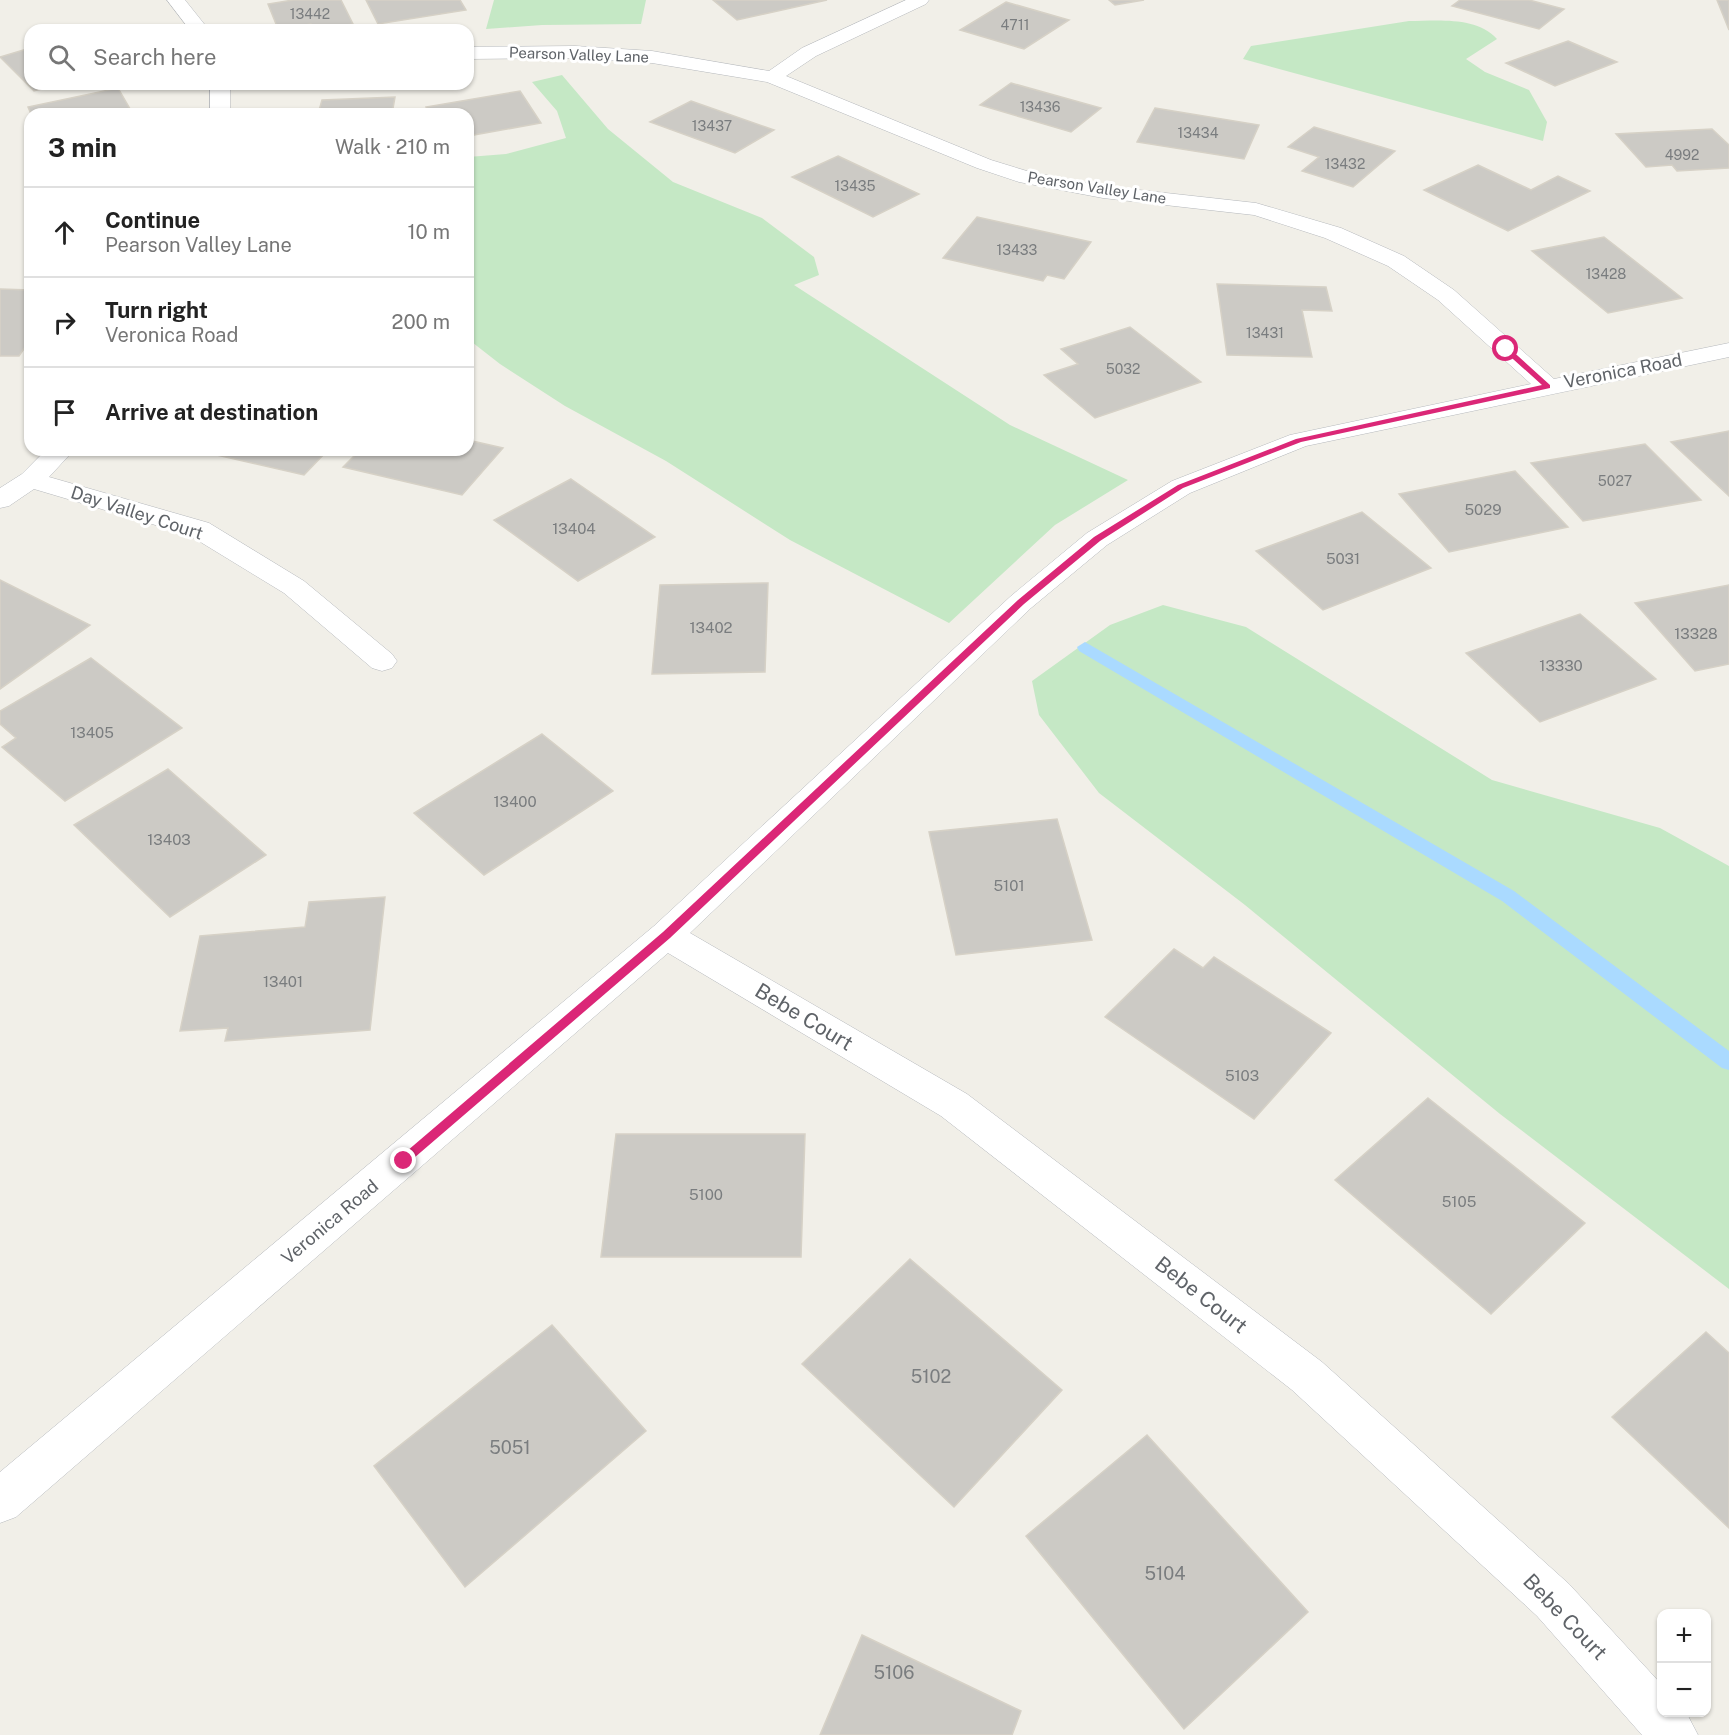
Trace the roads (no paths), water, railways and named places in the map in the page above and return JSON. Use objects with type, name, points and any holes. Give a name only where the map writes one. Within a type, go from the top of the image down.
[{"type":"street","points":[[176,0],[195,24]]},
{"type":"street","points":[[772,77],[809,52],[920,0]]},
{"type":"street","name":"Pearson Valley Lane","points":[[474,53],[574,52],[652,57],[772,77],[984,164],[1026,178],[1104,192],[1256,209],[1333,233],[1396,261],[1446,295],[1547,386]]},
{"type":"street","points":[[220,90],[220,108]]},
{"type":"street","name":"Veronica Road","points":[[0,1501],[666,935],[1021,602],[1097,539],[1181,487],[1299,441],[1547,386],[1729,350]]},
{"type":"street","points":[[0,500],[31,480],[55,456]]},
{"type":"street","name":"Day Valley Court","points":[[31,480],[199,530],[294,586],[382,661]]},
{"type":"street","name":"Bebe Court","points":[[666,935],[954,1105],[1307,1376],[1553,1600],[1674,1735]]},
{"type":"waterway","points":[[1085,647],[1508,896],[1729,1062]]}]
